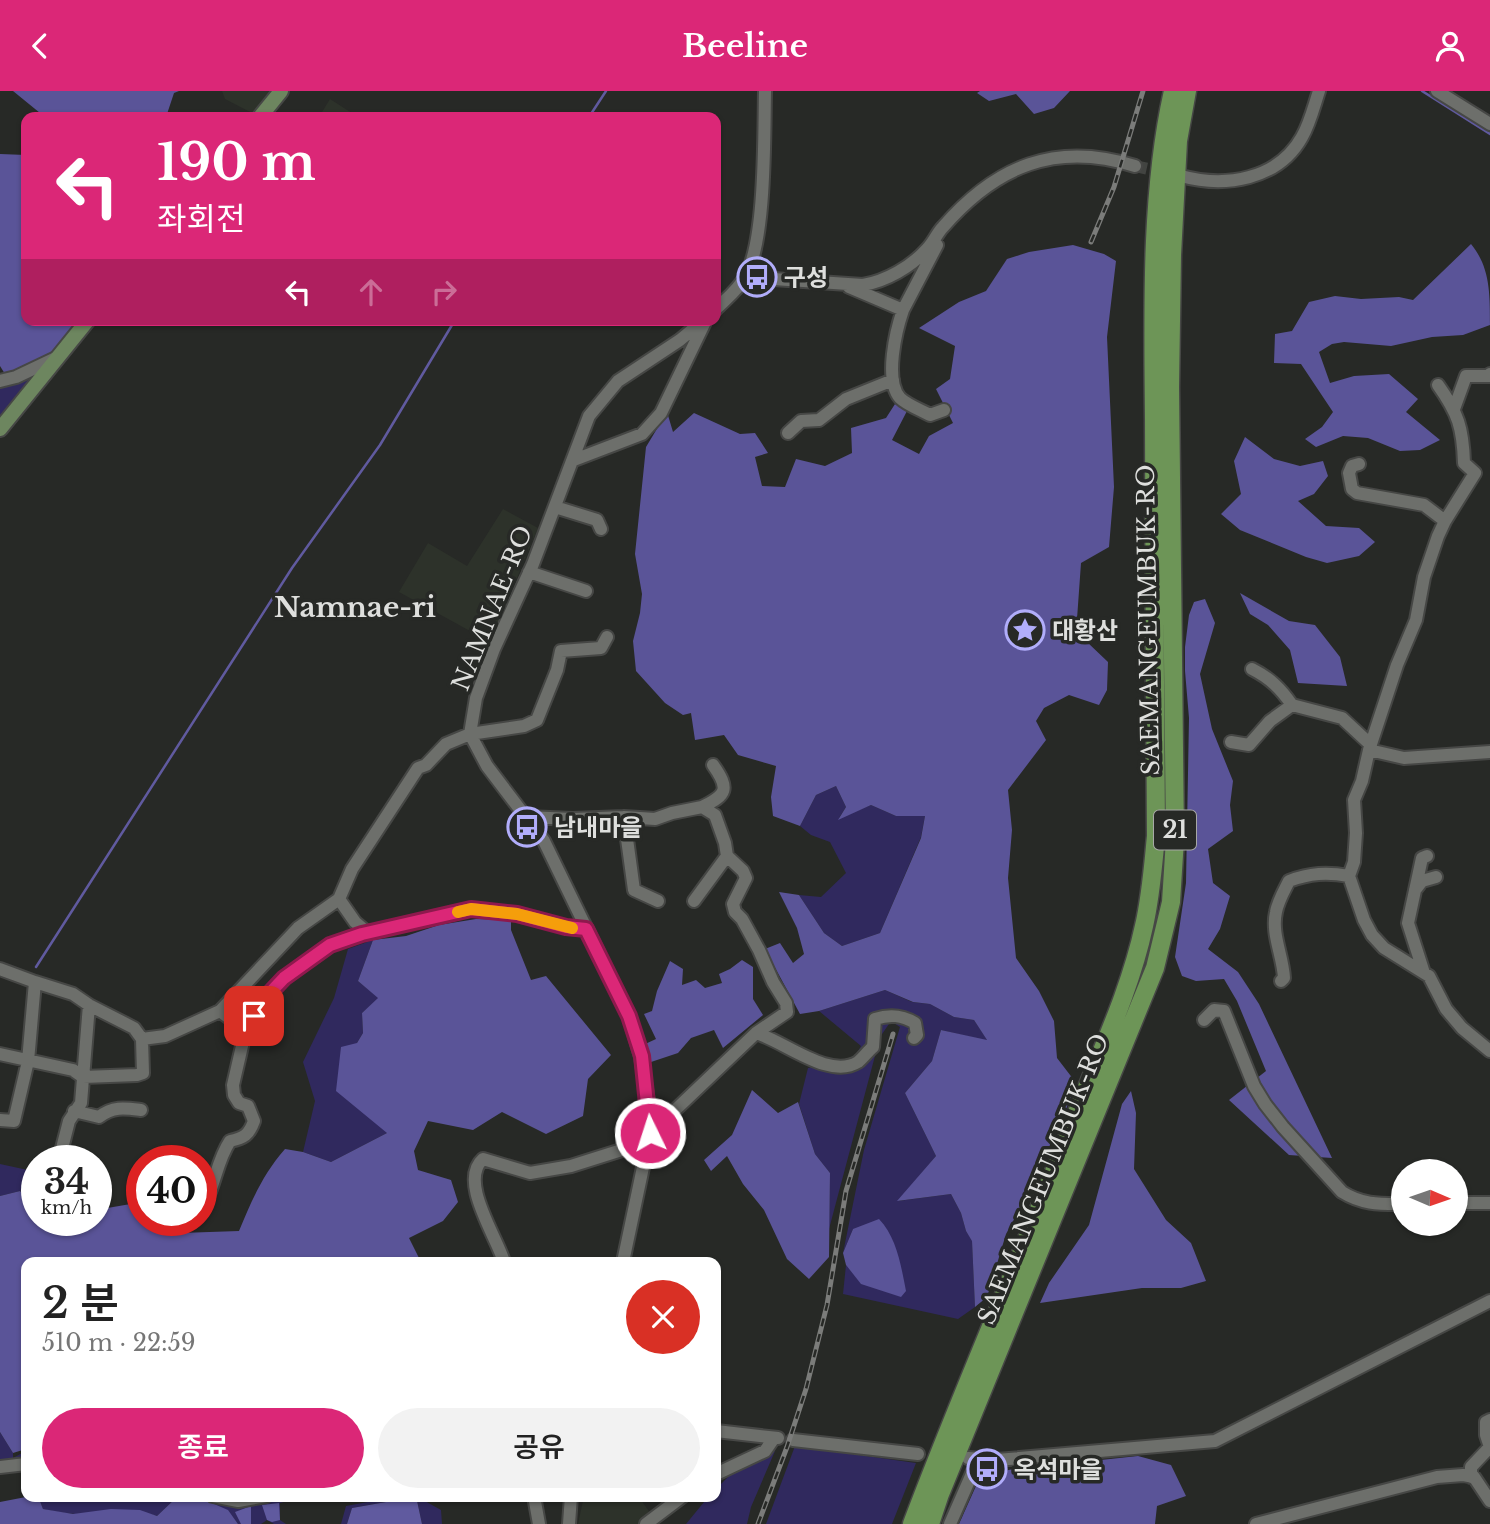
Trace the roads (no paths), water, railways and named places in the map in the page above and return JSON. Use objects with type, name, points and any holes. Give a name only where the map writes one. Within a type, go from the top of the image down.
[{"type":"highway","name":"SAEMANGEUMBUK-RO","points":[[912,1524],[1057,1167],[1131,971],[1144,928],[1152,887],[1156,836],[1153,383],[1155,255],[1163,147],[1173,91]]},
{"type":"highway","name":"SAEMANGEUMBUK-RO","points":[[932,1524],[940,1494],[1155,968],[1171,902],[1176,773],[1170,387],[1172,255],[1178,141],[1187,91]]},
{"type":"highway","points":[[906,1524],[937,1459]]},
{"type":"main road","points":[[264,112],[281,91]]},
{"type":"main road","points":[[0,429],[83,326]]},
{"type":"street","points":[[721,303],[745,277],[751,261],[760,213],[765,91]]},
{"type":"street","points":[[1181,176],[1221,183],[1270,170],[1286,159],[1302,137],[1319,91]]},
{"type":"street","points":[[1437,91],[1490,124]]},
{"type":"street","points":[[745,277],[863,285],[879,282],[914,261],[975,194],[1015,168],[1068,157],[1109,158],[1135,166]]},
{"type":"street","points":[[942,228],[941,239],[903,310],[893,351],[893,380],[901,399],[930,415],[944,409]]},
{"type":"street","points":[[838,283],[903,310]]},
{"type":"street","name":"NAMNAE-RO","points":[[470,734],[479,689],[502,629],[529,572],[589,416],[618,381],[698,326]]},
{"type":"street","points":[[574,460],[642,434],[651,426],[661,414],[702,326]]},
{"type":"street","points":[[0,381],[16,377],[56,358]]},
{"type":"street","points":[[1454,409],[1466,376],[1490,374]]},
{"type":"street","points":[[788,433],[801,421],[819,420],[846,399],[893,380]]},
{"type":"street","points":[[1437,385],[1454,409],[1463,442],[1464,463],[1475,473],[1445,521],[1424,576],[1416,620],[1397,665],[1370,748],[1354,800],[1356,833],[1354,862],[1349,876],[1364,921],[1372,935],[1384,948],[1429,976],[1446,1009],[1462,1028],[1490,1051]]},
{"type":"street","points":[[1359,464],[1352,466],[1349,473],[1352,489],[1357,493],[1424,505],[1445,521]]},
{"type":"street","points":[[555,507],[597,520],[601,529]]},
{"type":"street","points":[[529,572],[586,591]]},
{"type":"street","points":[[142,1039],[164,1037],[220,1011],[298,928],[339,899],[352,869],[418,768],[426,765],[446,744],[470,734],[524,726],[537,720],[557,670],[561,651],[601,649],[607,637]]},
{"type":"street","points":[[1252,669],[1267,677],[1292,705],[1342,717],[1370,748],[1404,758],[1490,752]]},
{"type":"street","points":[[1231,743],[1249,745],[1270,721],[1292,705]]},
{"type":"street","points":[[470,734],[487,767],[544,841],[629,1016],[642,1056],[648,1138],[638,1199],[624,1257]]},
{"type":"street","points":[[527,817],[655,819],[702,807],[719,799],[723,793],[724,785],[713,765]]},
{"type":"street","points":[[502,1257],[478,1200],[475,1171],[477,1164],[484,1159],[530,1173],[571,1166],[648,1138],[756,1033],[787,1012],[786,1003],[759,950],[742,919],[734,912],[733,904],[746,878],[743,871],[727,856],[715,815],[702,807]]},
{"type":"street","points":[[624,817],[634,890],[658,901]]},
{"type":"street","points":[[694,901],[727,856]]},
{"type":"street","points":[[1424,973],[1408,923],[1422,858],[1427,856]]},
{"type":"street","points":[[1281,981],[1284,978],[1284,968],[1275,933],[1275,913],[1289,881],[1311,874],[1349,876]]},
{"type":"street","points":[[1413,893],[1422,881],[1436,877]]},
{"type":"street","points":[[339,899],[355,922],[368,933]]},
{"type":"street","points":[[217,1176],[223,1152],[230,1141],[249,1133],[254,1121],[248,1106],[239,1103],[234,1095],[233,1085],[246,1031],[268,995],[284,978],[330,945],[368,933],[471,909],[517,914],[566,927],[586,929]]},
{"type":"street","points":[[0,969],[74,994],[89,1005],[134,1028],[142,1039],[143,1073],[83,1077],[73,1070],[0,1054]]},
{"type":"street","points":[[0,1120],[14,1121],[28,1061],[35,982]]},
{"type":"street","points":[[63,1145],[69,1121],[81,1103],[89,1005]]},
{"type":"street","points":[[1204,1020],[1214,1010],[1224,1011],[1254,1086],[1265,1104],[1342,1192],[1355,1200],[1370,1204],[1391,1204]]},
{"type":"street","points":[[220,1011],[246,1031]]},
{"type":"street","points":[[756,1033],[772,1037],[821,1064],[843,1068],[858,1062],[873,1047],[875,1019],[887,1015],[905,1017],[915,1023],[917,1035],[914,1038]]},
{"type":"street","points":[[74,1111],[99,1117],[108,1110],[121,1107],[141,1110]]},
{"type":"street","points":[[1468,1203],[1490,1203]]},
{"type":"street","points":[[950,1524],[973,1459],[1215,1441],[1490,1301]]},
{"type":"street","points":[[1471,1476],[1471,1467],[1490,1447],[1486,1435],[1486,1422],[1490,1420]]},
{"type":"street","points":[[721,1432],[918,1454]]},
{"type":"street","points":[[721,1472],[765,1451],[783,1438]]},
{"type":"street","points":[[0,1467],[21,1465]]},
{"type":"street","points":[[1256,1524],[1437,1476],[1474,1477],[1490,1500]]},
{"type":"street","points":[[535,1502],[538,1524]]},
{"type":"street","points":[[569,1524],[571,1502]]},
{"type":"street","points":[[646,1524],[675,1502]]},
{"type":"waterway","points":[[592,112],[606,91]]},
{"type":"waterway","points":[[1422,91],[1490,134]]},
{"type":"waterway","points":[[36,967],[292,568],[380,445],[451,326]]},
{"type":"tunnel","points":[[1135,166],[1167,173]]},
{"type":"railway","points":[[1091,242],[1114,187],[1143,91]]},
{"type":"railway","points":[[758,1524],[806,1389],[827,1305],[846,1191],[893,1034]]},
{"type":"place","name":"구성","points":[[757,277]]},
{"type":"place","name":"대황산","points":[[1025,630]]},
{"type":"place","name":"남내마을","points":[[527,827]]},
{"type":"place","name":"옥석마을","points":[[987,1469]]},
{"type":"district","name":"Namnae-ri","points":[[355,607]]}]
